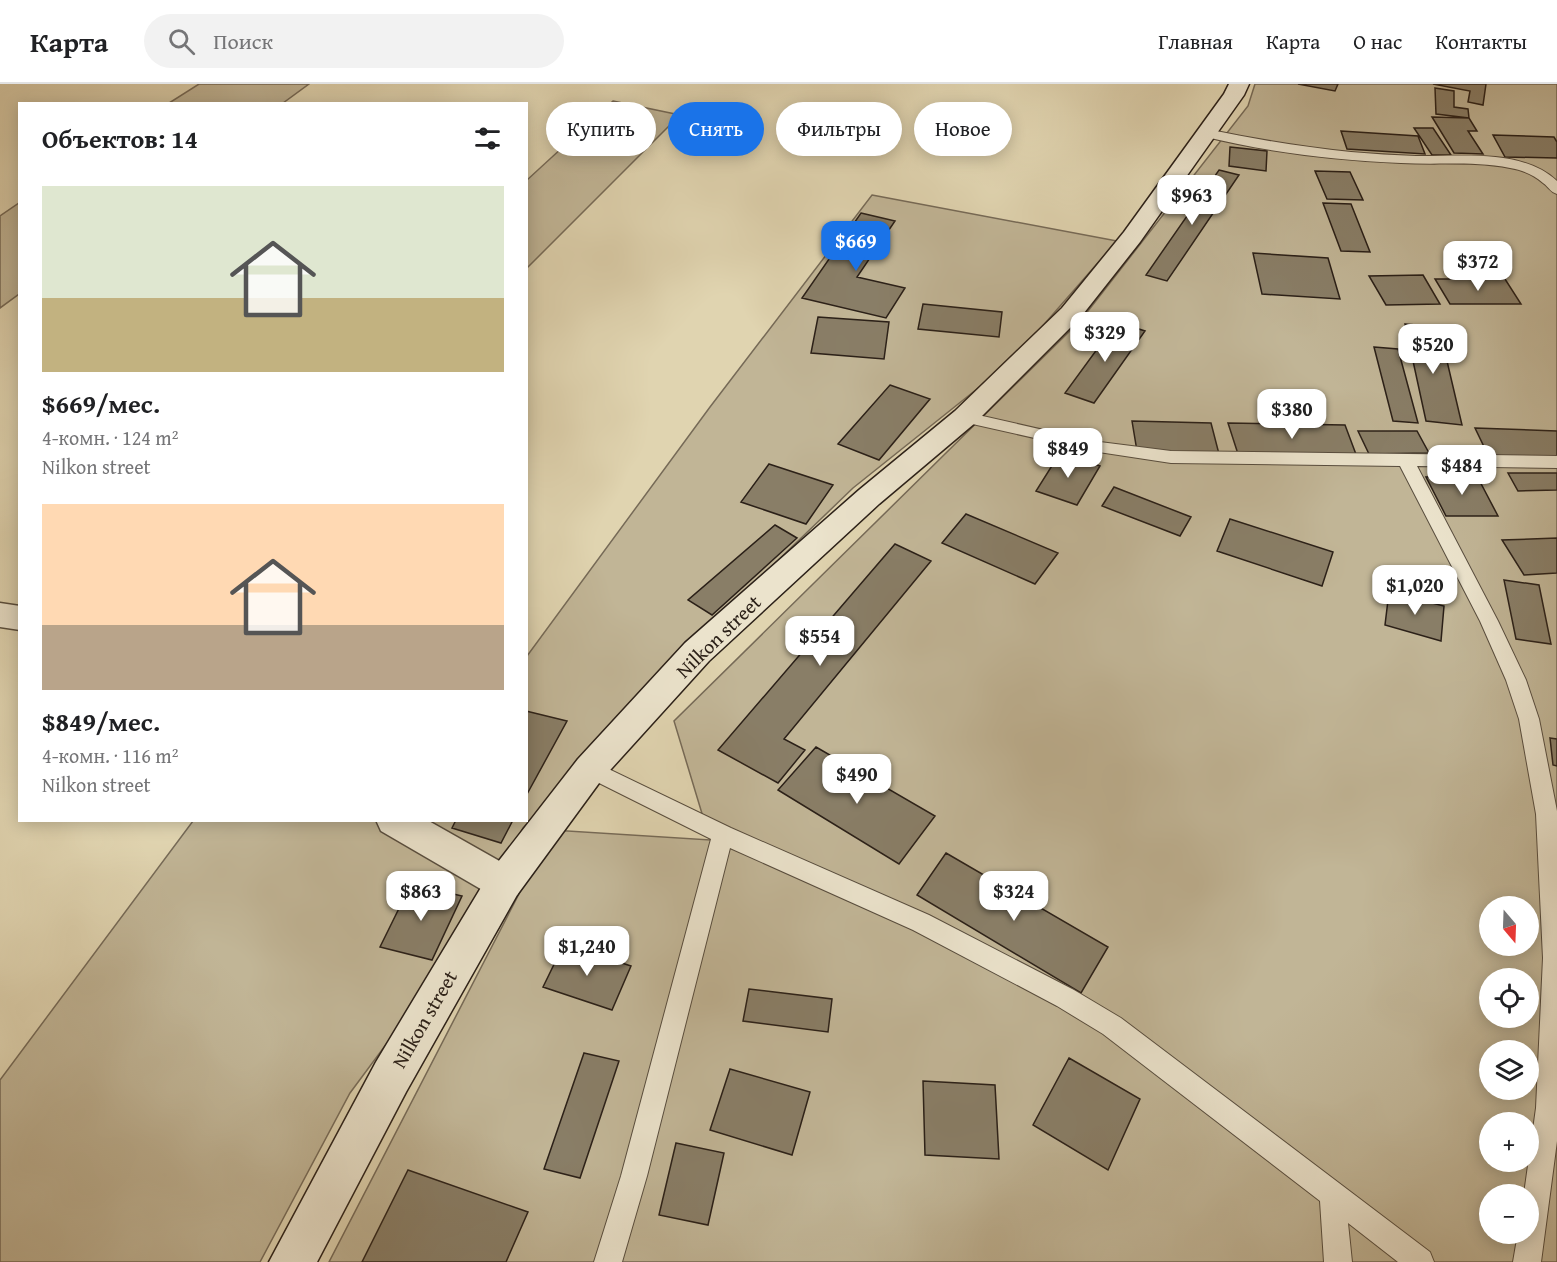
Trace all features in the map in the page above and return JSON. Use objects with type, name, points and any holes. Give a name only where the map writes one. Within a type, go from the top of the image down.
[{"type":"street","name":"Nilkon street","points":[[292,1262],[391,1077],[504,883],[590,769],[698,652],[868,497],[965,417],[1071,313],[1132,237],[1234,95],[1239,84]]},
{"type":"street","points":[[0,615],[18,618]]},
{"type":"street","points":[[397,822],[504,883]]},
{"type":"lane","points":[[1206,133],[1296,149],[1341,154],[1512,164],[1540,175],[1553,183],[1557,190]]},
{"type":"lane","points":[[965,417],[1092,446],[1144,454],[1406,461],[1557,462]]},
{"type":"lane","points":[[1406,461],[1489,621],[1516,680],[1529,719],[1547,814],[1555,970],[1549,1108],[1527,1262]]},
{"type":"lane","points":[[590,769],[723,835],[897,910],[1074,1002],[1112,1026],[1420,1262]]},
{"type":"lane","points":[[608,1262],[634,1176],[723,835]]},
{"type":"lane","points":[[1332,1193],[1338,1262]]},
{"type":"shaded area","points":[[199,84],[309,84],[284,102],[171,102]]},
{"type":"shaded area","points":[[1255,84],[1557,84],[1557,1262],[329,1262],[552,830],[710,840],[674,721],[1081,320],[1248,106]]},
{"type":"shaded area","points":[[656,110],[668,112],[668,127],[656,139]]},
{"type":"shaded area","points":[[553,156],[639,156],[528,267],[528,179]]},
{"type":"shaded area","points":[[872,195],[1117,241],[1012,361],[853,488],[683,652],[523,828],[451,957],[350,1093],[260,1262],[0,1262],[0,1080],[192,822],[528,822],[528,655],[710,407]]},
{"type":"shaded area","points":[[18,204],[18,295],[0,308],[0,216]]},
{"type":"building","points":[[1298,84],[1338,84],[1335,91]]},
{"type":"building","points":[[1433,84],[1486,84],[1483,105],[1468,102],[1470,91]]},
{"type":"building","points":[[1435,88],[1454,91],[1454,107],[1468,109],[1469,118],[1436,114]]},
{"type":"building","points":[[1432,117],[1469,118],[1477,131],[1468,131],[1483,154],[1454,153]]},
{"type":"building","points":[[1414,128],[1433,128],[1451,155],[1432,155]]},
{"type":"building","points":[[1341,131],[1418,136],[1425,154],[1347,149]]},
{"type":"building","points":[[1493,135],[1554,137],[1557,142],[1557,158],[1505,157]]},
{"type":"building","points":[[1230,147],[1267,151],[1266,171],[1229,166]]},
{"type":"building","points":[[1219,170],[1239,175],[1167,281],[1146,275]]},
{"type":"building","points":[[1315,171],[1350,172],[1363,200],[1327,199]]},
{"type":"building","points":[[1323,203],[1351,204],[1370,252],[1341,251]]},
{"type":"building","points":[[861,213],[895,221],[857,277],[905,288],[886,318],[802,298]]},
{"type":"building","points":[[1253,253],[1328,258],[1340,299],[1262,294]]},
{"type":"building","points":[[1423,275],[1440,304],[1386,305],[1369,276]]},
{"type":"building","points":[[1435,279],[1505,279],[1521,304],[1450,304]]},
{"type":"building","points":[[923,304],[1002,312],[999,337],[918,329]]},
{"type":"building","points":[[818,317],[889,322],[884,359],[811,353]]},
{"type":"building","points":[[1117,322],[1145,331],[1094,403],[1065,393]]},
{"type":"building","points":[[1405,324],[1439,327],[1462,425],[1426,421]]},
{"type":"building","points":[[1374,347],[1398,349],[1418,423],[1393,421]]},
{"type":"building","points":[[890,385],[930,399],[879,460],[838,444]]},
{"type":"building","points":[[1132,421],[1211,423],[1219,454],[1137,451]]},
{"type":"building","points":[[1228,423],[1345,425],[1357,457],[1238,454]]},
{"type":"building","points":[[1475,428],[1557,431],[1557,459],[1489,457]]},
{"type":"building","points":[[1358,431],[1417,431],[1429,453],[1369,454]]},
{"type":"building","points":[[1060,453],[1100,466],[1077,505],[1036,491]]},
{"type":"building","points":[[769,464],[833,485],[806,524],[741,502]]},
{"type":"building","points":[[1508,473],[1557,473],[1557,490],[1518,491]]},
{"type":"building","points":[[1477,476],[1498,516],[1446,516],[1426,477]]},
{"type":"building","points":[[1114,487],[1191,517],[1180,536],[1102,506]]},
{"type":"building","points":[[966,514],[1058,553],[1035,584],[942,543]]},
{"type":"building","points":[[1230,519],[1333,552],[1322,586],[1217,551]]},
{"type":"building","points":[[775,525],[797,538],[712,615],[688,600]]},
{"type":"building","points":[[1557,538],[1557,573],[1524,575],[1502,540]]},
{"type":"building","points":[[895,544],[931,561],[784,739],[805,750],[778,783],[718,750]]},
{"type":"building","points":[[1504,580],[1539,585],[1551,644],[1516,639]]},
{"type":"building","points":[[1389,592],[1444,606],[1441,641],[1385,625]]},
{"type":"building","points":[[528,711],[567,721],[528,792]]},
{"type":"building","points":[[1550,738],[1557,739],[1557,766],[1553,765]]},
{"type":"building","points":[[816,747],[935,816],[899,864],[778,790]]},
{"type":"building","points":[[455,822],[512,822],[501,843],[452,828]]},
{"type":"building","points":[[946,853],[1108,947],[1081,993],[917,895]]},
{"type":"building","points":[[411,884],[462,896],[432,960],[380,947]]},
{"type":"building","points":[[564,944],[631,966],[612,1010],[543,987]]},
{"type":"building","points":[[749,989],[832,999],[828,1032],[743,1021]]},
{"type":"building","points":[[584,1053],[619,1061],[580,1178],[544,1169]]},
{"type":"building","points":[[1069,1058],[1140,1099],[1108,1170],[1033,1125]]},
{"type":"building","points":[[730,1069],[810,1092],[792,1155],[710,1130]]},
{"type":"building","points":[[923,1081],[995,1085],[999,1159],[925,1155]]},
{"type":"building","points":[[676,1143],[724,1153],[708,1225],[659,1215]]},
{"type":"building","points":[[408,1170],[528,1212],[506,1262],[362,1262]]}]
